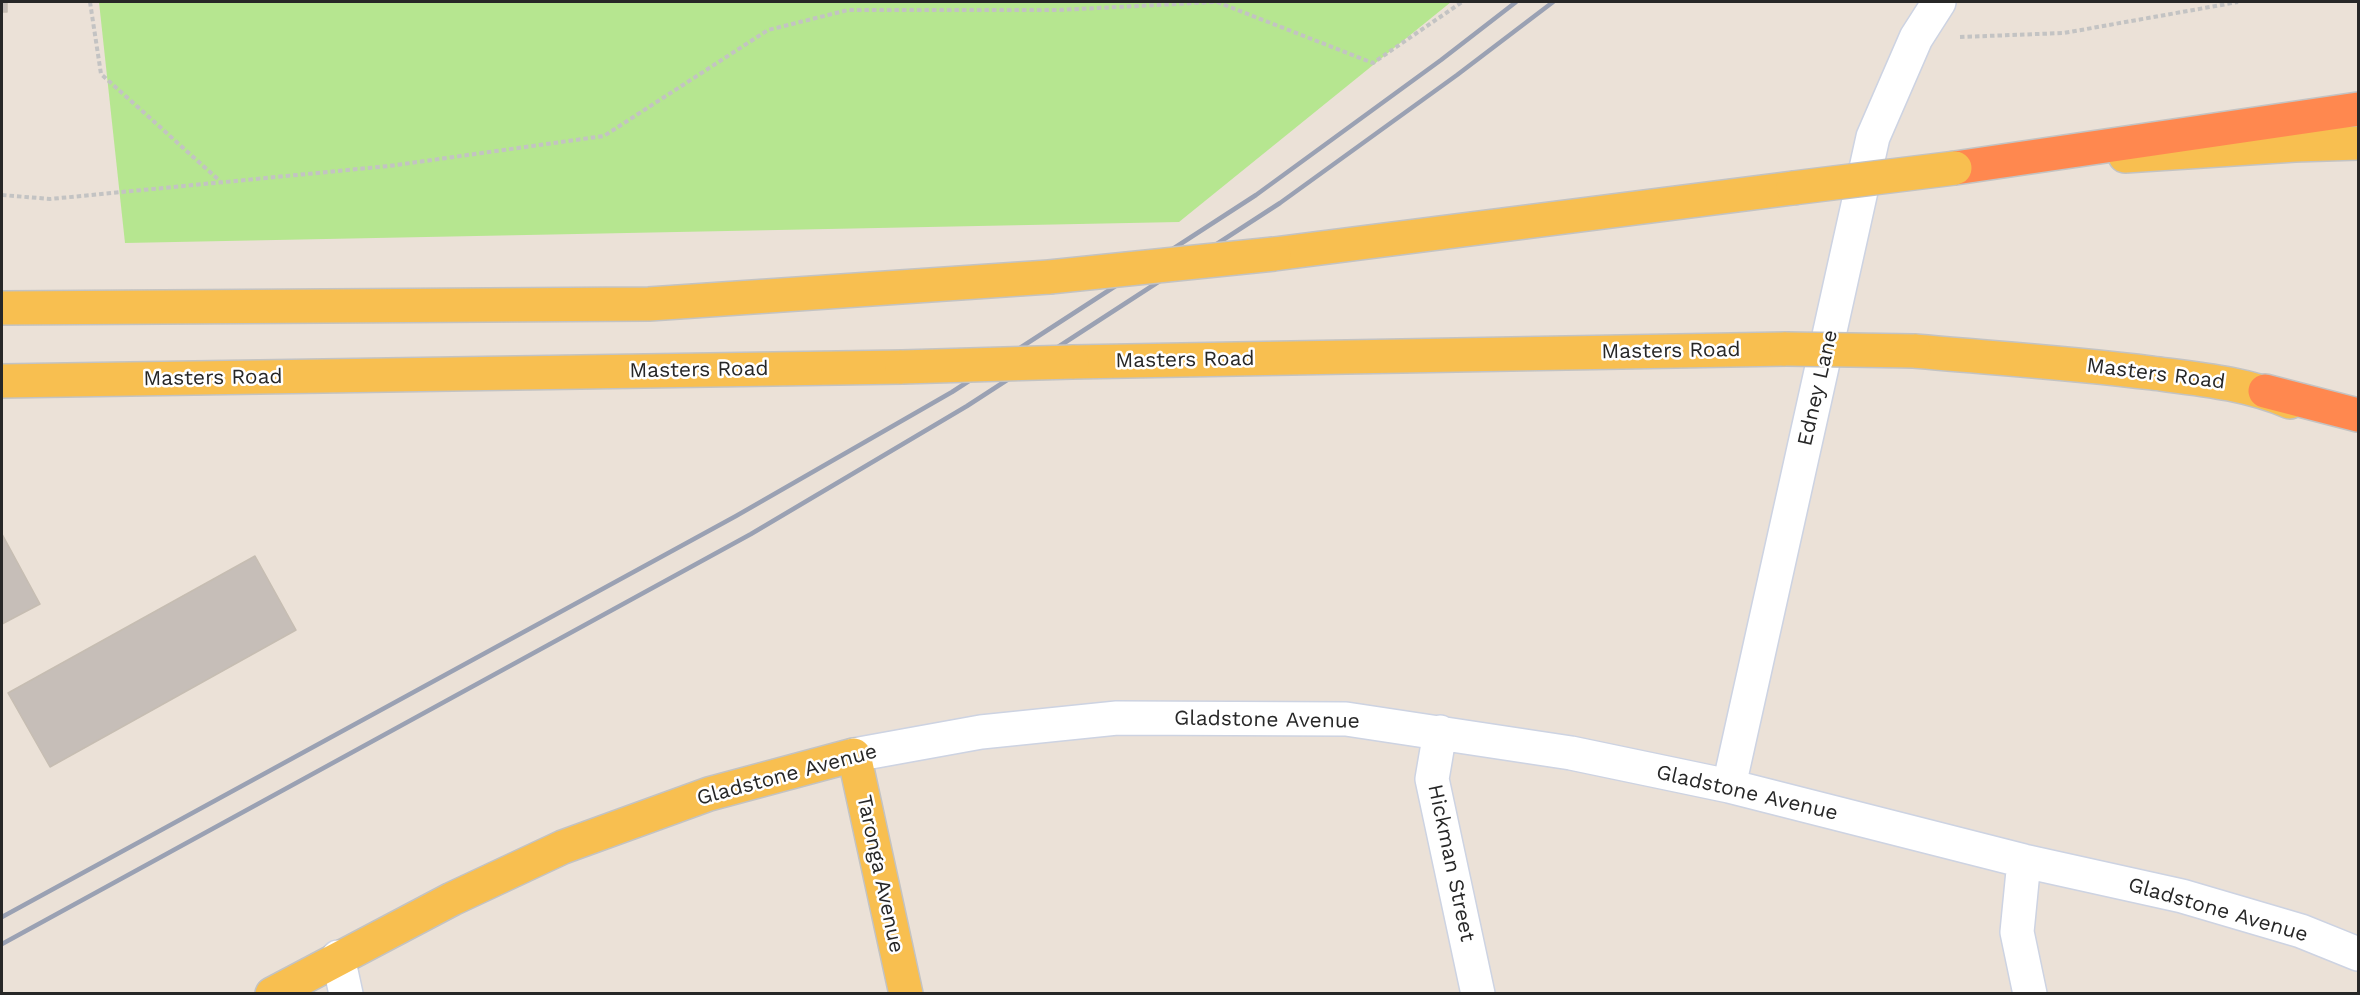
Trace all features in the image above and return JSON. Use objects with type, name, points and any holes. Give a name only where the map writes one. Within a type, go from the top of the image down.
[{"type":"highway","points":[[1955,168],[2358,109]]},
{"type":"highway","points":[[2265,391],[2358,415]]},
{"type":"main road","points":[[2,308],[649,304],[1049,278],[1274,254],[1955,168],[2295,145],[2358,143]]},
{"type":"main road","name":"Masters Road","points":[[2,381],[902,367],[1786,348],[1914,351],[2083,365],[2221,382],[2265,391],[2358,430]]},
{"type":"main road","name":"Gladstone Avenue","points":[[272,993],[452,899],[563,847],[709,794],[854,755]]},
{"type":"main road","name":"Taronga Avenue","points":[[854,755],[906,993]]},
{"type":"street","name":"Edney Lane","points":[[1729,786],[1874,137],[1916,38],[1939,2]]},
{"type":"street","name":"Gladstone Avenue","points":[[854,755],[981,732],[1118,718],[1346,719],[1571,753],[1729,786],[2024,861],[2182,896],[2301,931],[2358,954]]},
{"type":"street","name":"Hickman Street","points":[[1440,732],[1432,779],[1478,993]]},
{"type":"street","points":[[2024,861],[2017,932],[2030,993]]},
{"type":"street","points":[[338,957],[346,993]]},
{"type":"path","points":[[90,2],[101,74],[221,182]]},
{"type":"path","points":[[2,195],[50,199],[389,166],[604,136],[768,30],[848,10],[1058,10],[1216,2],[1372,63],[1462,2]]},
{"type":"path","points":[[1916,38],[2064,33],[2238,2]]},
{"type":"green space","points":[[99,2],[1451,2],[1179,222],[125,243]]},
{"type":"building","points":[[2,2],[7,2],[7,12],[2,12]]},
{"type":"building","points":[[2,534],[40,604],[2,624]]},
{"type":"building","points":[[255,556],[296,630],[50,767],[8,693]]},
{"type":"railway","points":[[2,917],[736,516],[952,392],[1256,195],[1441,60],[1516,2]]},
{"type":"railway","points":[[2,944],[751,534],[967,406],[1280,203],[1457,75],[1553,2]]}]
